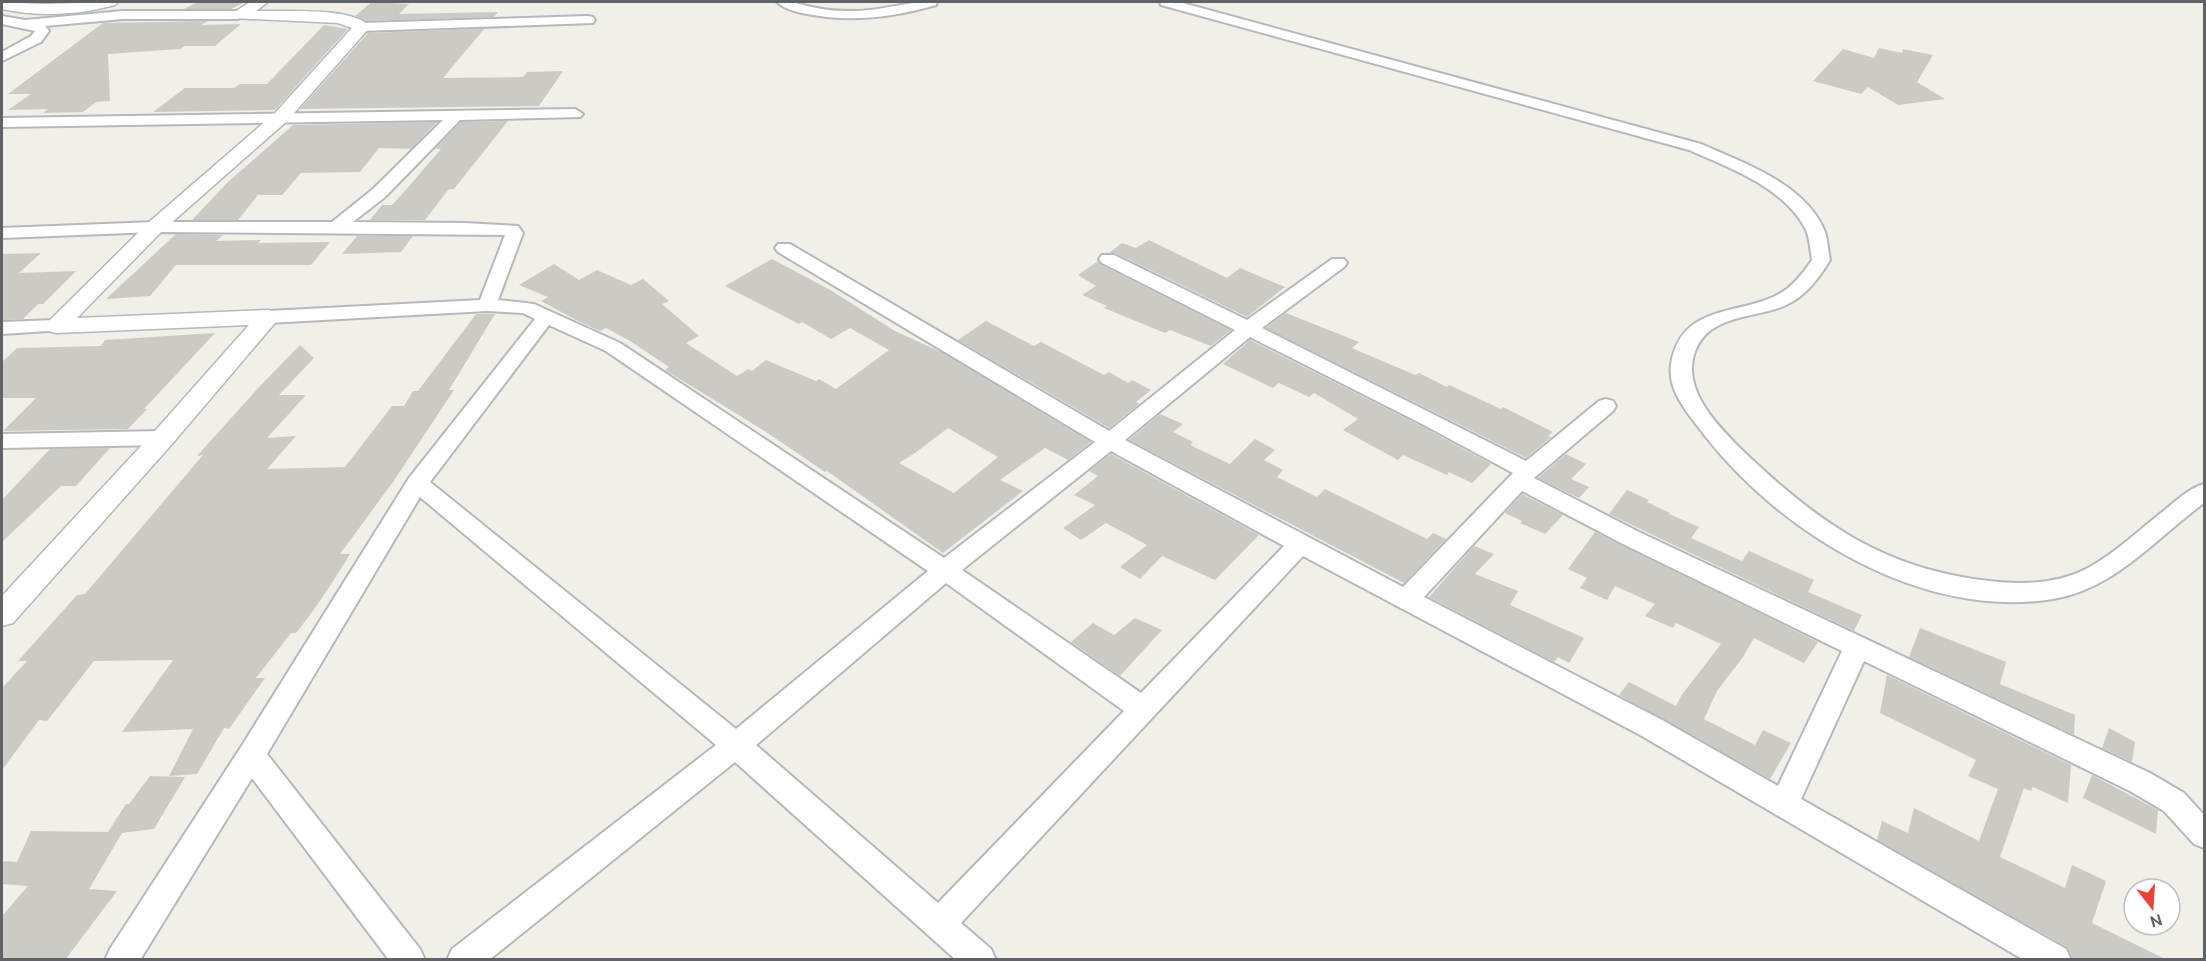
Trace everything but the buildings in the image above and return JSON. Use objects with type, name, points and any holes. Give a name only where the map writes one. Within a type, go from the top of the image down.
[{"type":"street","points":[[2,4],[33,9],[61,9],[110,2]]},
{"type":"street","points":[[238,15],[260,2]]},
{"type":"street","points":[[783,2],[808,11],[839,15],[874,14],[912,8],[931,2]]},
{"type":"street","points":[[1166,2],[1695,147],[1740,167],[1774,187],[1802,209],[1815,230],[1821,260],[1807,282],[1779,301],[1732,313],[1709,322],[1690,338],[1681,364],[1686,397],[1727,449],[1786,503],[1829,536],[1868,557],[1935,582],[1999,591],[2054,590],[2091,578],[2205,492]]},
{"type":"street","points":[[24,24],[123,15],[338,18],[350,20],[362,27],[588,20]]},
{"type":"street","points":[[2,20],[41,28],[36,39]]},
{"type":"street","points":[[2,57],[36,39],[87,20]]},
{"type":"street","points":[[56,326],[155,227],[281,117],[362,27]]},
{"type":"street","points":[[2,122],[575,114]]},
{"type":"street","points":[[337,227],[379,193],[456,116]]},
{"type":"street","points":[[2,233],[155,227],[512,230],[514,233],[487,305]]},
{"type":"street","points":[[784,248],[1110,441],[1300,544],[1652,728],[2055,960]]},
{"type":"street","points":[[1108,259],[1432,420],[1631,538],[2140,782],[2174,802],[2205,835]]},
{"type":"street","points":[[463,960],[736,745],[945,570],[1248,329],[1338,263]]},
{"type":"street","points":[[6,331],[56,326],[487,305],[527,308],[613,347],[945,570],[1144,710]]},
{"type":"street","points":[[2,615],[163,438],[268,317]]},
{"type":"street","points":[[122,960],[251,755],[417,483],[546,317]]},
{"type":"street","points":[[1407,599],[1524,475],[1606,406]]},
{"type":"street","points":[[2,441],[163,438]]},
{"type":"street","points":[[417,483],[736,745],[980,960]]},
{"type":"street","points":[[939,924],[1300,544]]},
{"type":"street","points":[[1784,804],[1858,645]]},
{"type":"street","points":[[251,755],[409,960]]}]
